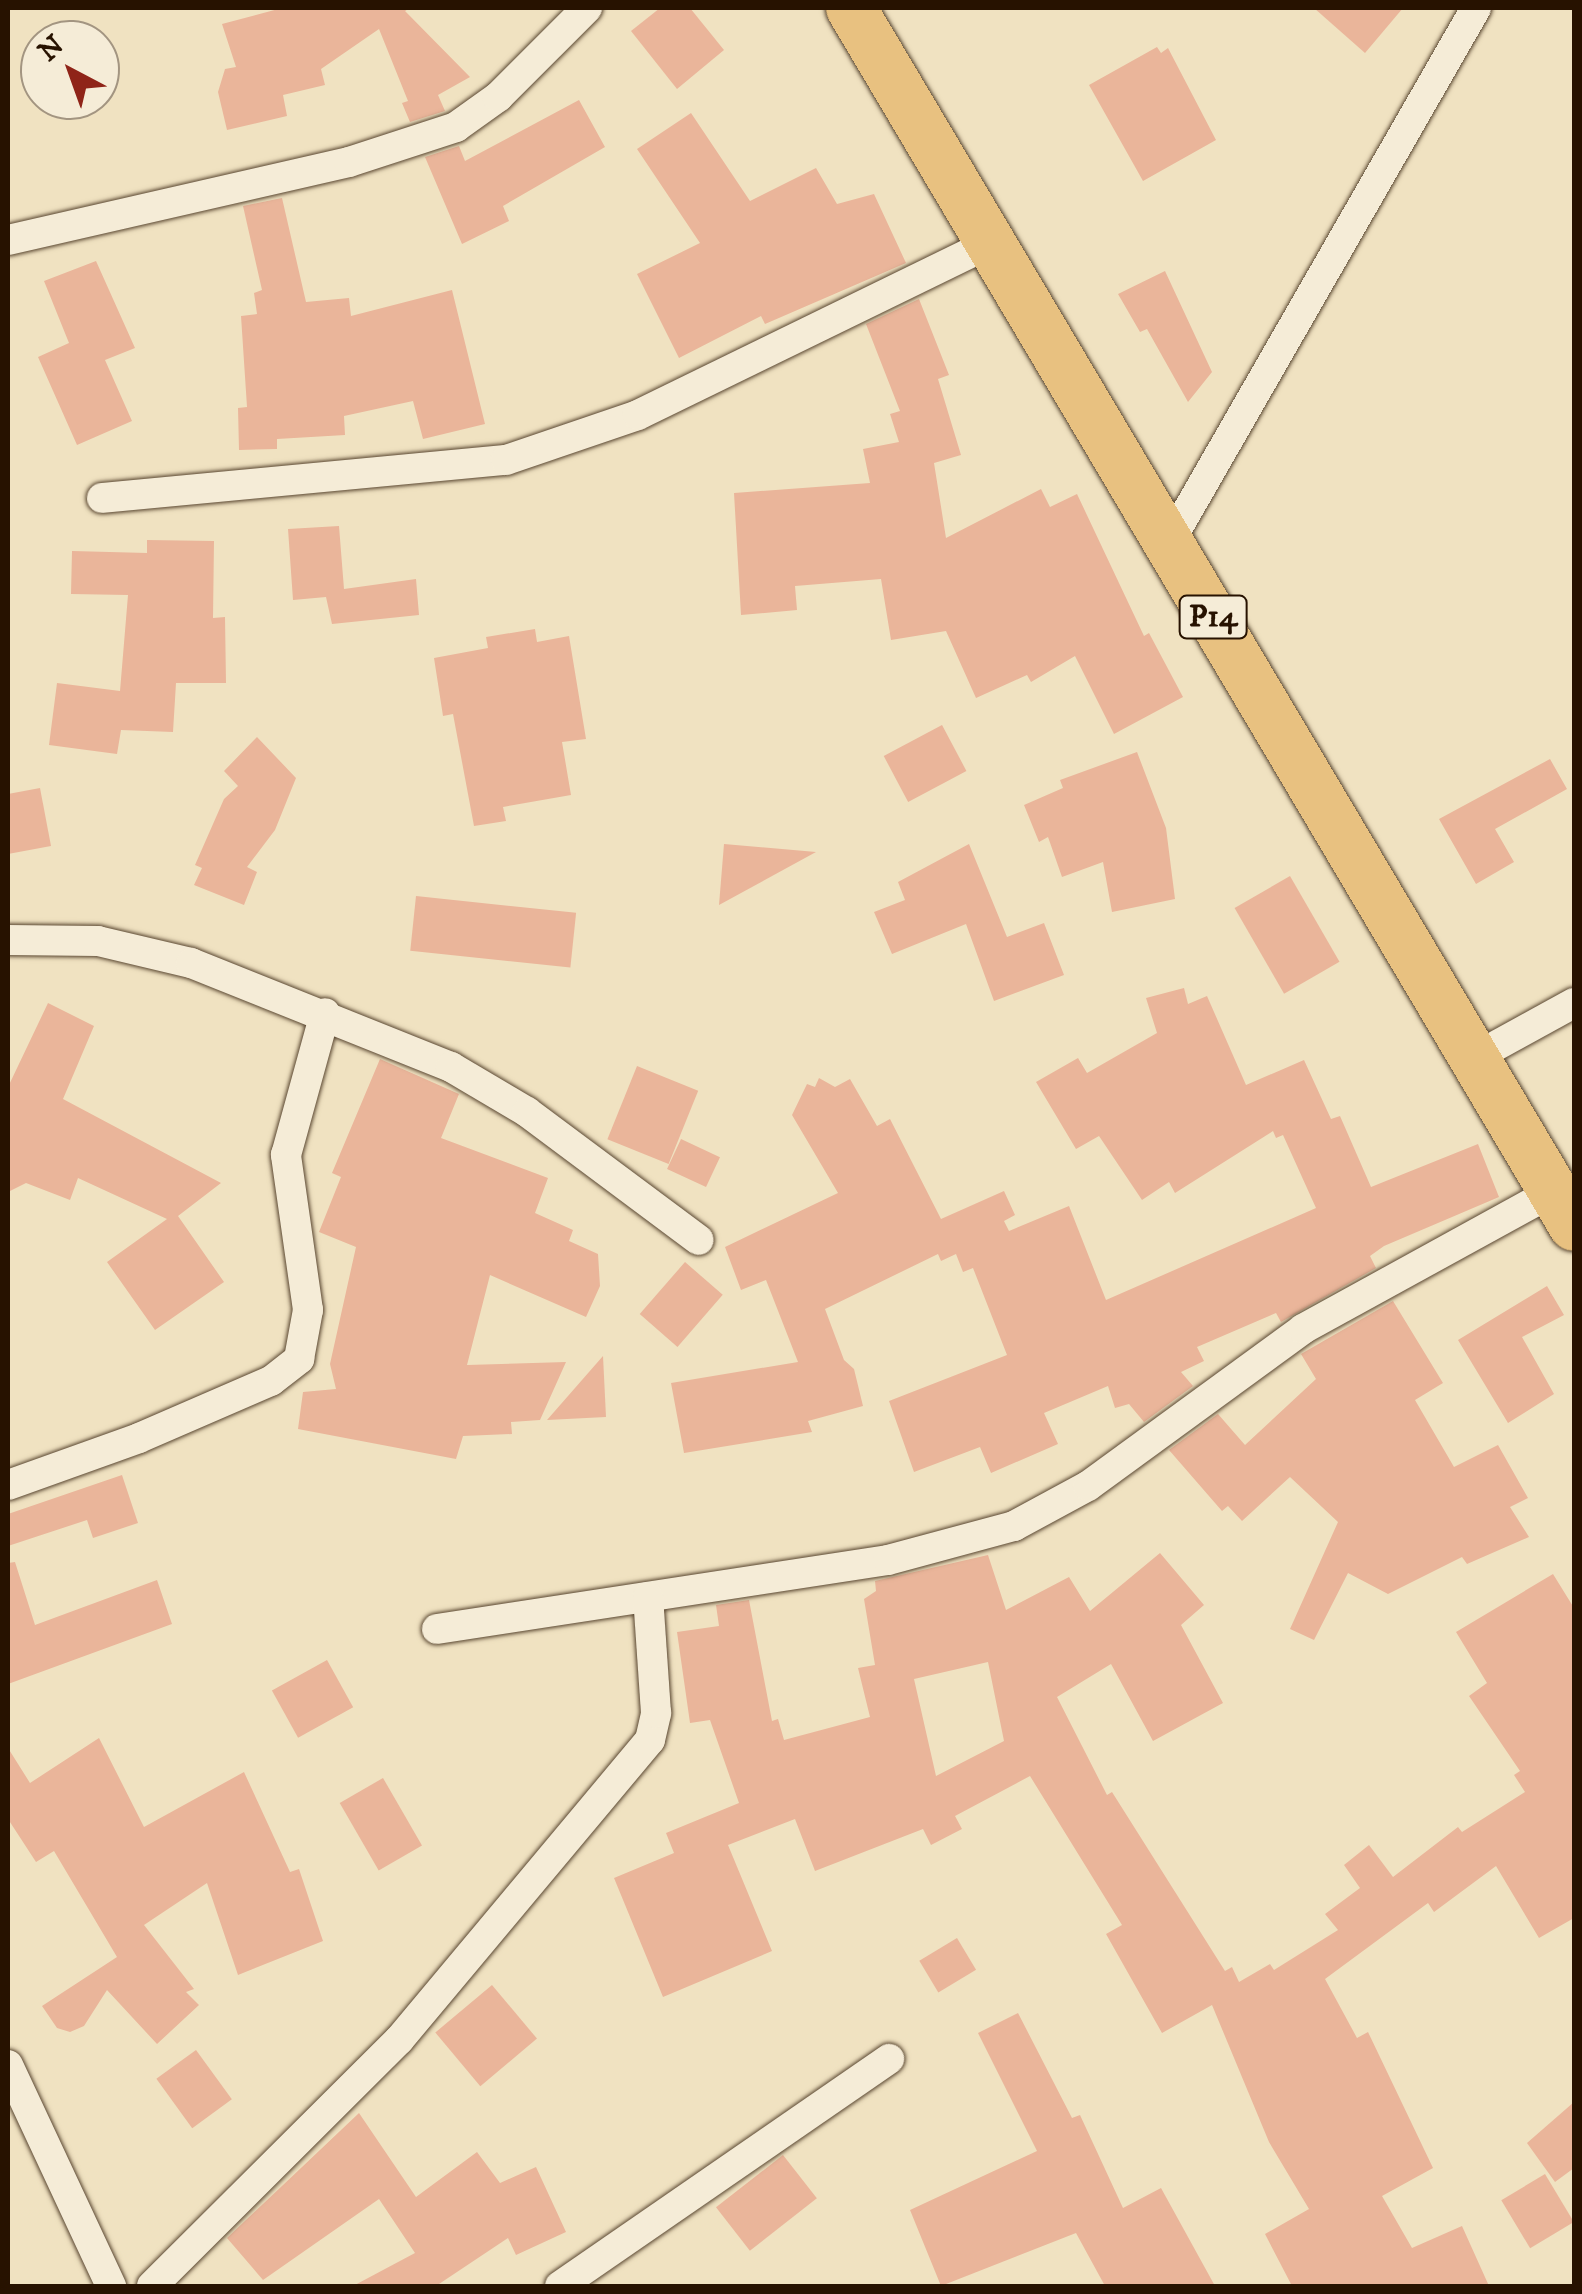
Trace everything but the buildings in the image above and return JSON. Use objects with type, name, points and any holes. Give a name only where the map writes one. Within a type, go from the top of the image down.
[{"type":"main road","name":"P14","points":[[851,8],[1564,1208]]},
{"type":"street","points":[[8,240],[350,162],[456,127],[498,97],[587,8]]},
{"type":"street","points":[[1169,542],[1476,8]]},
{"type":"street","points":[[102,498],[506,460],[638,415],[990,243]]},
{"type":"street","points":[[8,940],[98,941],[191,963],[450,1067],[527,1112],[699,1240]]},
{"type":"street","points":[[1472,1059],[1574,1003]]},
{"type":"street","points":[[8,1485],[139,1438],[271,1381],[299,1359],[308,1310],[286,1155],[325,1014]]},
{"type":"street","points":[[437,1629],[888,1560],[1048,1510],[1303,1329],[1564,1208]]},
{"type":"street","points":[[152,2286],[400,2040],[650,1740],[656,1713],[648,1597]]},
{"type":"street","points":[[560,2286],[889,2059]]},
{"type":"street","points":[[8,2065],[111,2286]]}]
